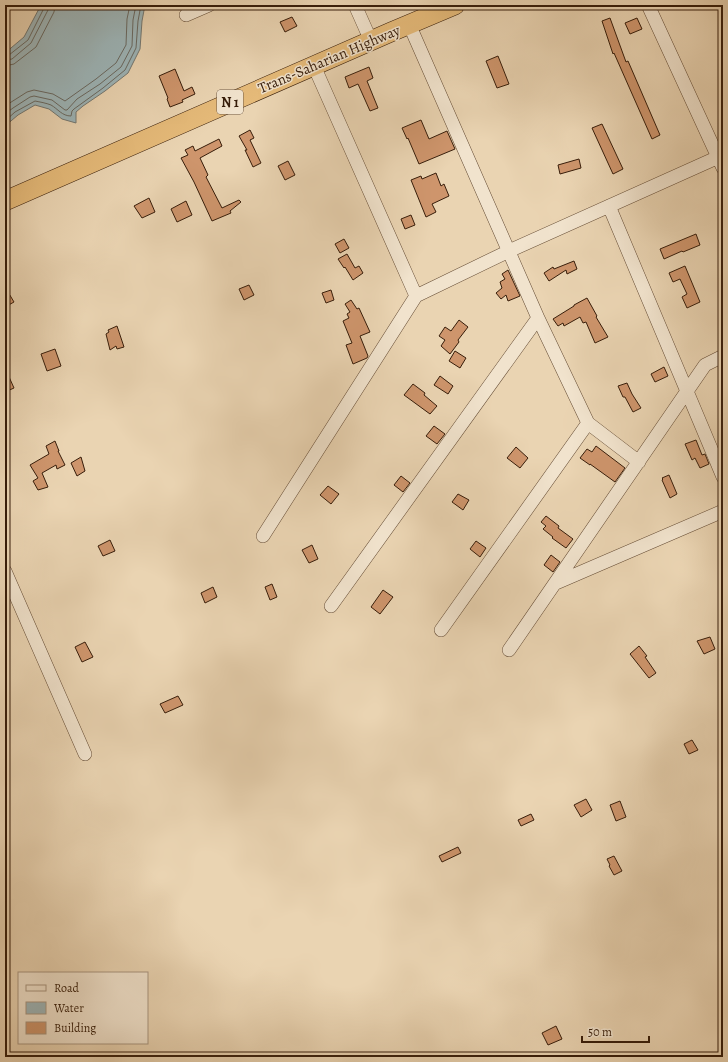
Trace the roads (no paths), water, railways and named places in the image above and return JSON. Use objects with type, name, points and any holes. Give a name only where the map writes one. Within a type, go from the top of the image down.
[{"type":"highway","name":"Trans-Saharian Highway","points":[[5,201],[455,5]]},
{"type":"street","points":[[186,15],[209,5]]},
{"type":"street","points":[[355,5],[371,41]]},
{"type":"street","points":[[263,536],[416,296],[509,251],[609,206],[721,160],[648,5]]},
{"type":"street","points":[[410,24],[538,318],[588,423],[639,462]]},
{"type":"street","points":[[314,66],[416,296]]},
{"type":"street","points":[[609,206],[723,478]]},
{"type":"street","points":[[331,606],[538,318]]},
{"type":"street","points":[[509,650],[705,365],[723,356]]},
{"type":"street","points":[[440,630],[588,423]]},
{"type":"street","points":[[556,582],[723,511]]},
{"type":"street","points":[[5,571],[85,754]]},
{"type":"water","points":[[41,5],[145,5],[140,49],[128,73],[76,112],[76,123],[62,119],[49,109],[35,105],[18,115],[5,126],[5,53],[24,37]]}]
